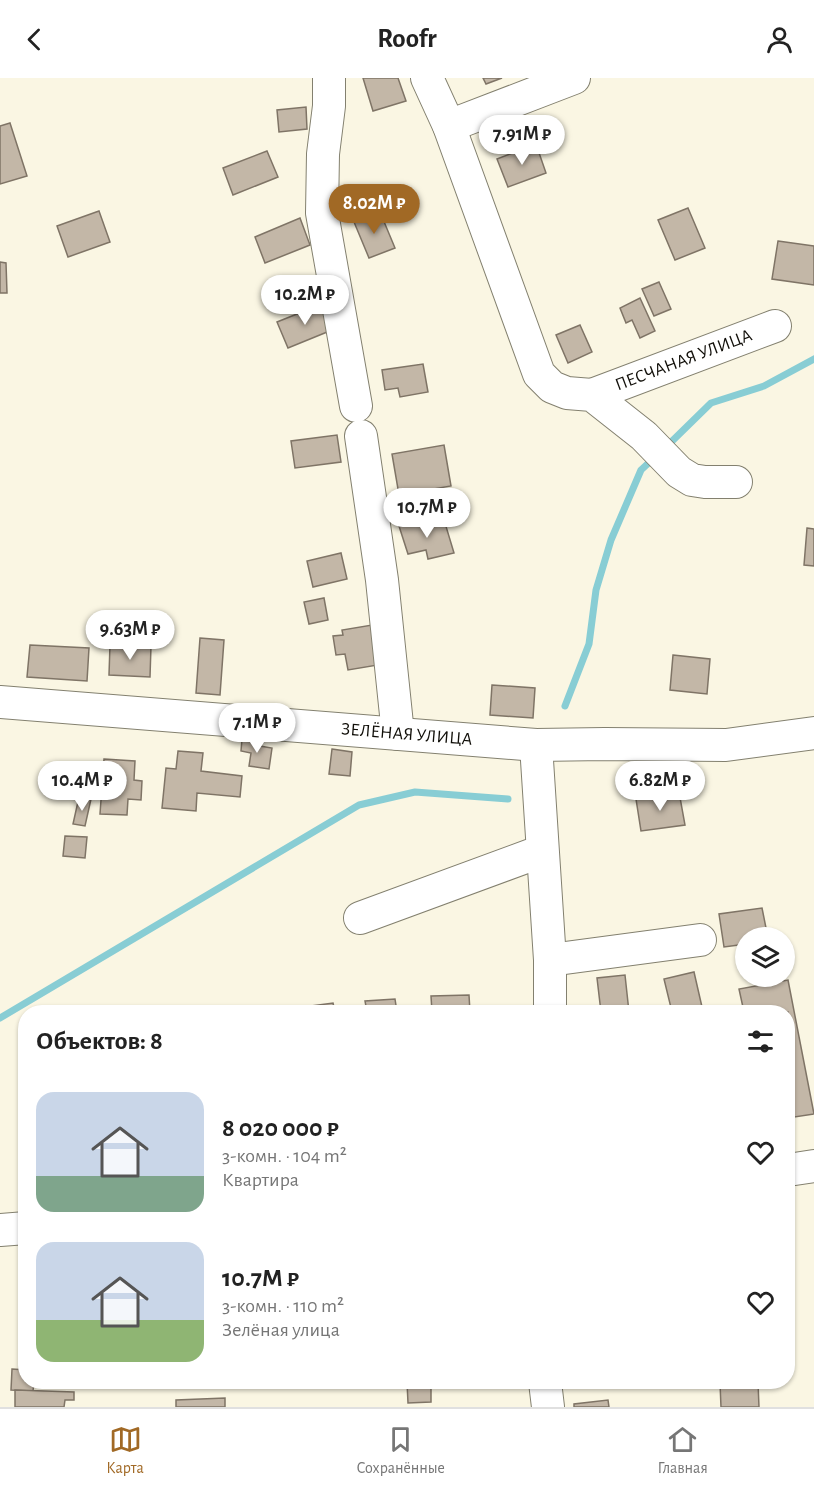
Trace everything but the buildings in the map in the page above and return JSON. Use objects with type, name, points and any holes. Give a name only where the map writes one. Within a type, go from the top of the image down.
[{"type":"street","points":[[329,78],[329,106],[322,165],[322,213],[358,421],[382,580],[398,734]]},
{"type":"street","points":[[427,78],[449,126],[539,374],[552,387],[567,393],[592,395],[644,436],[669,464],[692,480],[736,482]]},
{"type":"street","points":[[449,126],[574,78]]},
{"type":"street","name":"ПЕСЧАНАЯ УЛИЦА","points":[[592,395],[775,326]]},
{"type":"street","name":"ЗЕЛЁНАЯ УЛИЦА","points":[[0,702],[536,745],[726,746],[814,733]]},
{"type":"street","points":[[536,745],[550,960],[550,1005]]},
{"type":"street","points":[[360,918],[542,851]]},
{"type":"street","points":[[550,960],[700,940]]},
{"type":"street","points":[[795,1169],[814,1166]]},
{"type":"street","points":[[0,1230],[18,1229]]},
{"type":"street","points":[[546,1389],[548,1407]]},
{"type":"waterway","points":[[665,448],[711,403],[764,386],[814,359]]},
{"type":"waterway","points":[[565,706],[589,644],[596,590],[611,540],[641,470],[654,458]]},
{"type":"waterway","points":[[22,1005],[359,805],[415,792],[508,799]]},
{"type":"waterway","points":[[0,1018],[18,1007]]}]
